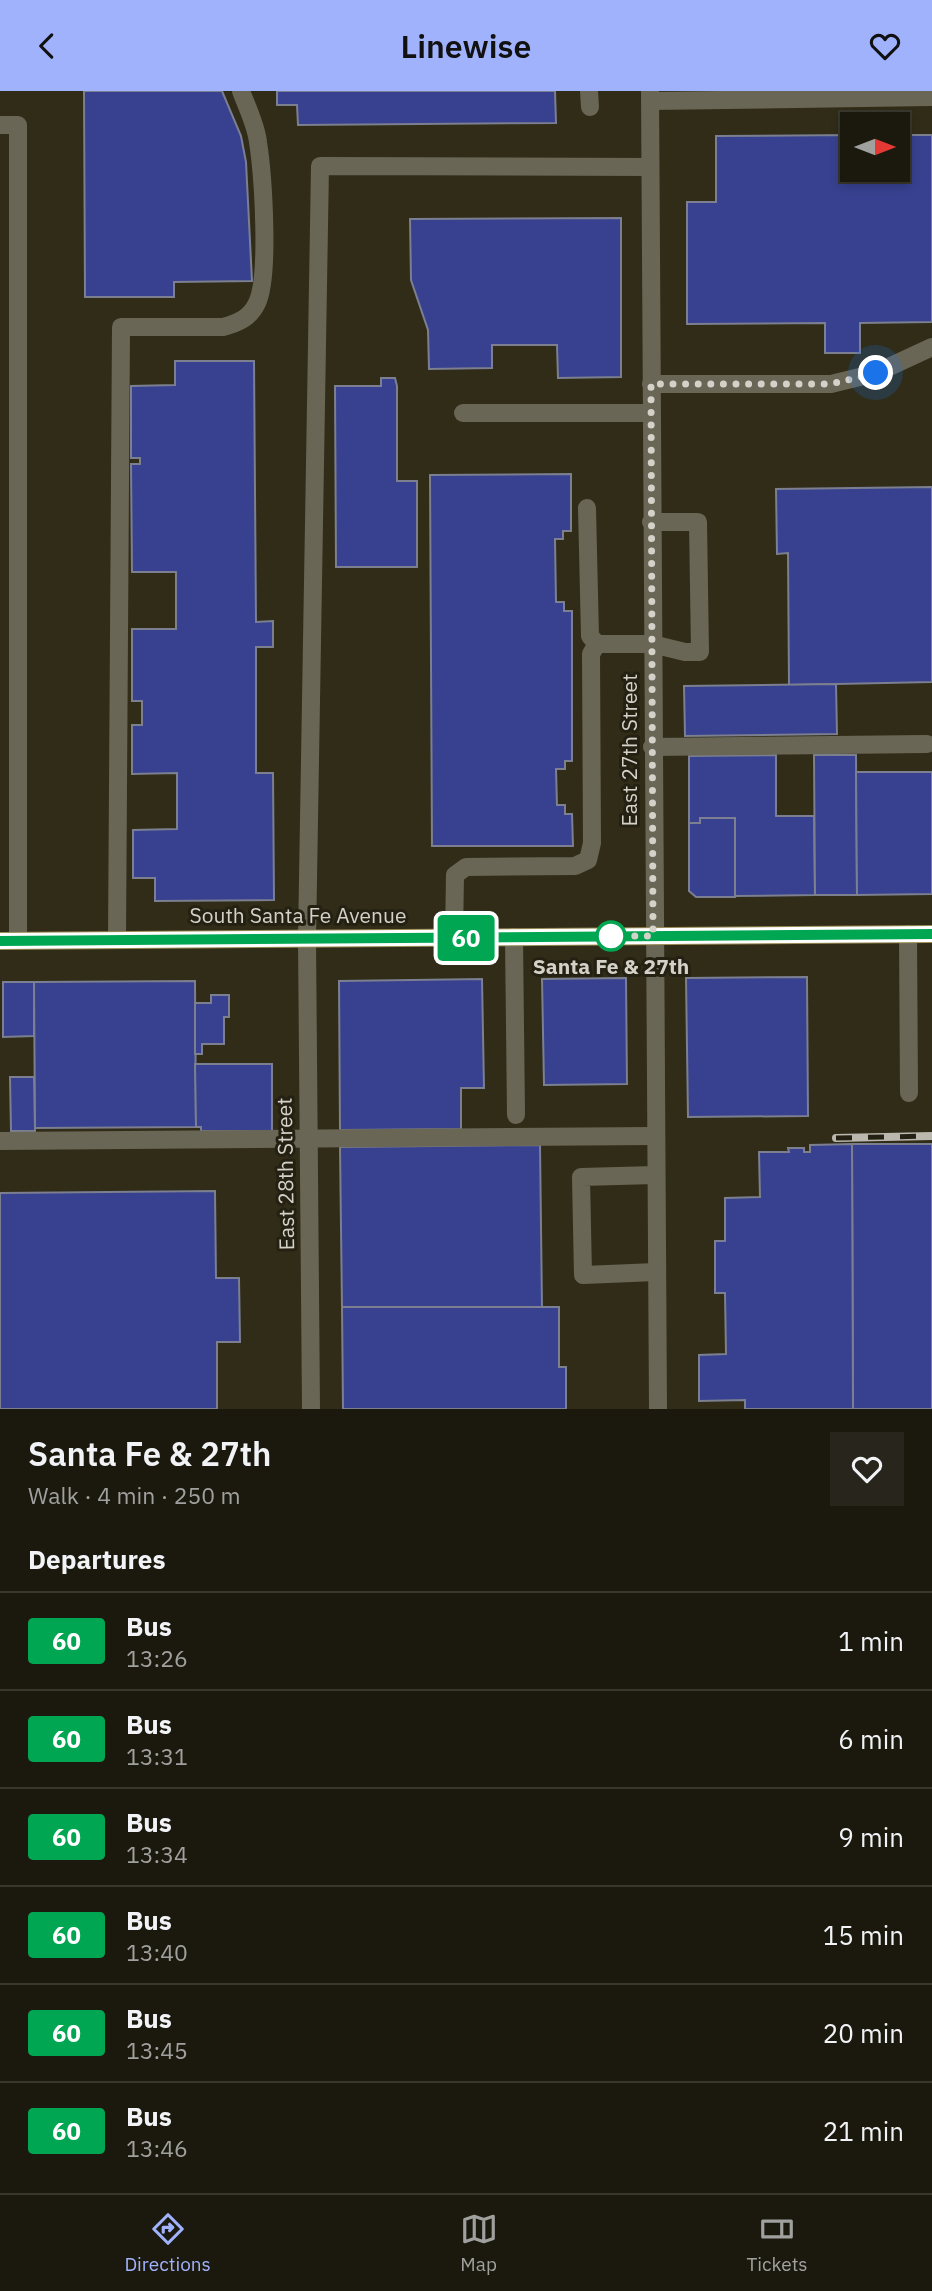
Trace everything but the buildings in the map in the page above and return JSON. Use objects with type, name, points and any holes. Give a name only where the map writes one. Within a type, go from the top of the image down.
[{"type":"main road","name":"South Santa Fe Avenue","points":[[9,941],[932,934]]},
{"type":"street","points":[[117,940],[121,327],[223,327],[239,323],[252,311],[258,300],[263,277],[258,139],[241,91]]},
{"type":"street","points":[[650,96],[932,97]]},
{"type":"street","name":"East 27th Street","points":[[650,96],[653,936],[658,1409]]},
{"type":"street","points":[[0,125],[18,125],[9,941]]},
{"type":"street","name":"East 28th Street","points":[[311,1409],[307,939],[320,166],[650,167]]},
{"type":"street","points":[[651,384],[831,384],[876,373],[932,347]]},
{"type":"street","points":[[463,412],[651,412]]},
{"type":"street","points":[[587,508],[590,636],[597,644],[652,644],[685,652],[700,652],[698,522],[651,522]]},
{"type":"street","points":[[454,938],[456,875],[466,867],[575,866],[589,860],[592,843],[591,653],[597,644]]},
{"type":"street","points":[[652,747],[927,744]]},
{"type":"street","points":[[908,934],[909,1093]]},
{"type":"street","points":[[514,937],[516,1115]]},
{"type":"street","points":[[0,1141],[655,1136]]},
{"type":"street","points":[[655,1175],[581,1177],[583,1275],[656,1272]]},
{"type":"shaded area","points":[[0,91],[932,91],[932,1409],[0,1409]]},
{"type":"railway","points":[[836,1138],[932,1136]]},
{"type":"bus line","name":"60","points":[[0,941],[932,934]]},
{"type":"place","name":"Santa Fe & 27th","points":[[611,936]]},
{"type":"route","points":[[611,936],[604,936],[653,936],[651,384],[831,384],[876,373]]}]
